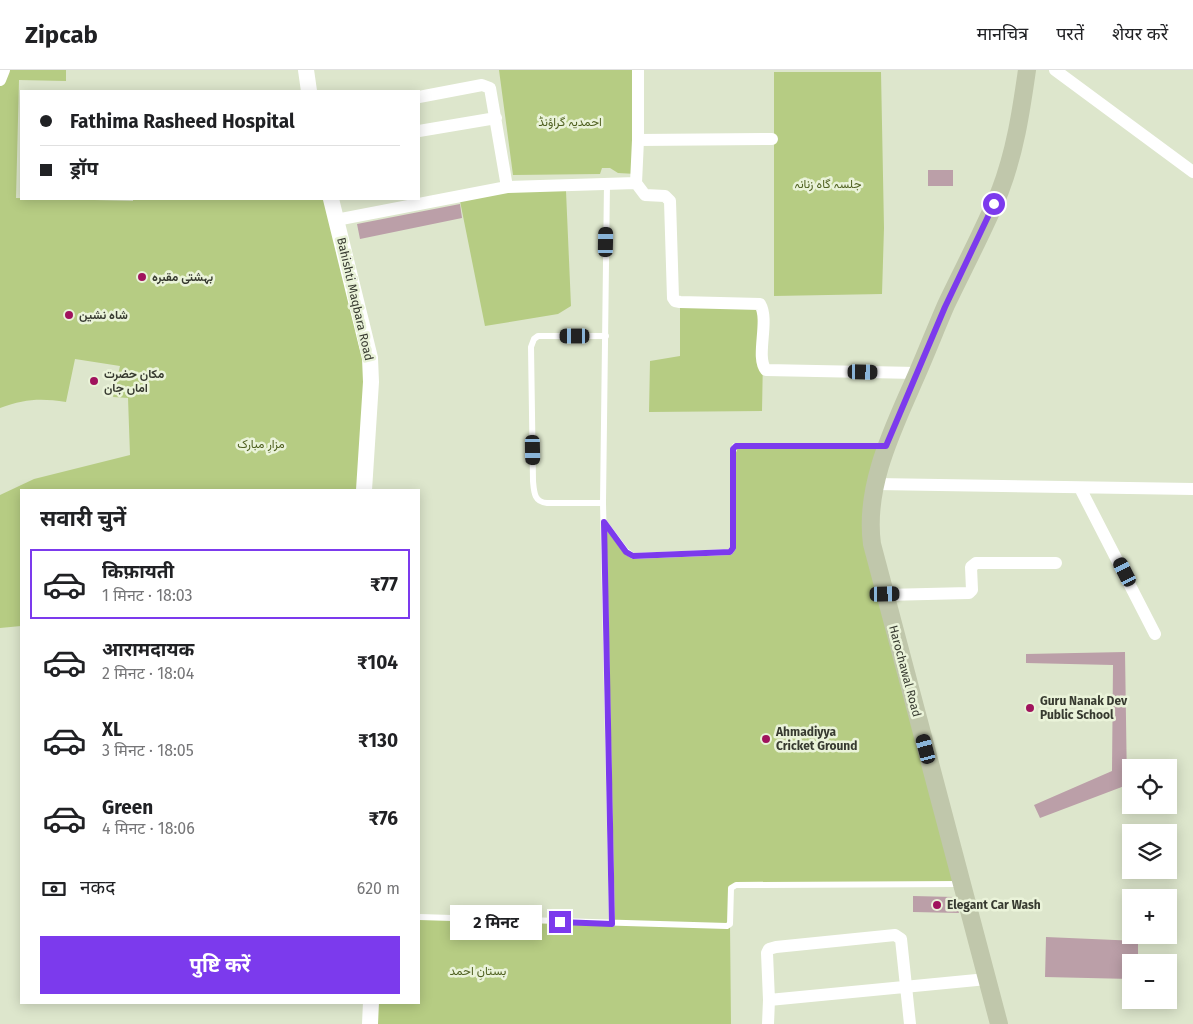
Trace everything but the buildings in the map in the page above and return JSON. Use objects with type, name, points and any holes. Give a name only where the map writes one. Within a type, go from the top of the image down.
[{"type":"main road","name":"Harochawal Road","points":[[999,1024],[870,534],[876,484],[886,446],[945,307],[989,217],[1004,181],[1014,150],[1027,70]]},
{"type":"street","points":[[306,70],[309,90]]},
{"type":"street","points":[[638,70],[636,183],[644,195],[665,196],[670,201],[672,298],[680,302],[760,304],[763,313],[763,362],[766,370],[917,373]]},
{"type":"street","points":[[1055,70],[1193,172]]},
{"type":"street","points":[[420,97],[477,86],[487,86],[491,91],[507,187]]},
{"type":"street","points":[[420,132],[496,118]]},
{"type":"street","points":[[638,140],[772,139]]},
{"type":"street","points":[[336,220],[507,187],[636,183]]},
{"type":"street","name":"Bahishti Maqbara Road","points":[[331,200],[370,358],[371,382],[364,489]]},
{"type":"street","points":[[876,484],[1193,489]]},
{"type":"street","points":[[1080,488],[1155,634]]},
{"type":"street","points":[[885,594],[969,593],[972,590],[971,567],[976,563],[1056,562]]},
{"type":"street","points":[[768,1024],[769,1000],[766,953],[772,948],[896,935],[902,939],[910,1024]]},
{"type":"street","points":[[769,1000],[987,979]]},
{"type":"street","points":[[370,1024],[371,1004]]},
{"type":"lane","points":[[607,183],[603,503],[612,924]]},
{"type":"lane","points":[[603,503],[547,504],[537,499],[534,481],[531,347],[534,339],[538,336],[606,336]]},
{"type":"lane","points":[[604,522],[626,552],[633,556],[730,552],[733,548],[733,449],[736,446],[886,446]]},
{"type":"lane","points":[[420,917],[612,924],[729,925],[730,891],[736,885],[962,884]]},
{"type":"green space","name":"مزارِ مبارک","points":[[7,70],[66,70],[66,81],[19,80],[16,198],[20,198],[20,200],[331,200],[370,358],[365,489],[20,489],[20,626],[0,628],[0,495],[34,479],[130,455],[128,398],[113,397],[120,366],[75,359],[66,402],[33,400],[0,408],[0,81]]},
{"type":"green space","name":"احمدیہ گراؤنڈ","points":[[499,70],[636,70],[636,174],[618,173],[610,168],[602,168],[600,174],[513,175]]},
{"type":"green space","name":"جلسہ گاہ زنانہ","points":[[774,72],[881,72],[884,228],[882,294],[774,296]]},
{"type":"green space","points":[[507,187],[566,191],[571,306],[558,314],[485,326],[460,201]]},
{"type":"green space","points":[[680,302],[760,304],[763,357],[762,411],[649,412],[650,361],[680,356]]},
{"type":"green space","name":"Ahmadiyya Cricket Ground","points":[[886,446],[870,524],[962,884],[733,886],[730,924],[731,1024],[371,1024],[371,1004],[420,1004],[420,916],[611,921],[604,521],[629,555],[732,551],[733,449]]},
{"type":"place","name":"بہشتی مقبرہ","points":[[142,277]]},
{"type":"place","name":"شاہ نشین","points":[[69,315]]},
{"type":"place","name":"مکان حضرت اماں جان","points":[[94,381]]},
{"type":"place","name":"Guru Nanak Dev Public School","points":[[1030,708]]},
{"type":"place","name":"Ahmadiyya Cricket Ground","points":[[766,739]]},
{"type":"place","name":"Elegant Car Wash","points":[[937,905]]},
{"type":"route","points":[[560,922],[612,924],[604,522],[626,552],[633,556],[730,552],[733,548],[733,449],[736,446],[886,446],[945,307],[994,204]]},
{"type":"park label","name":"بستانِ احمد","points":[[478,971]]}]
